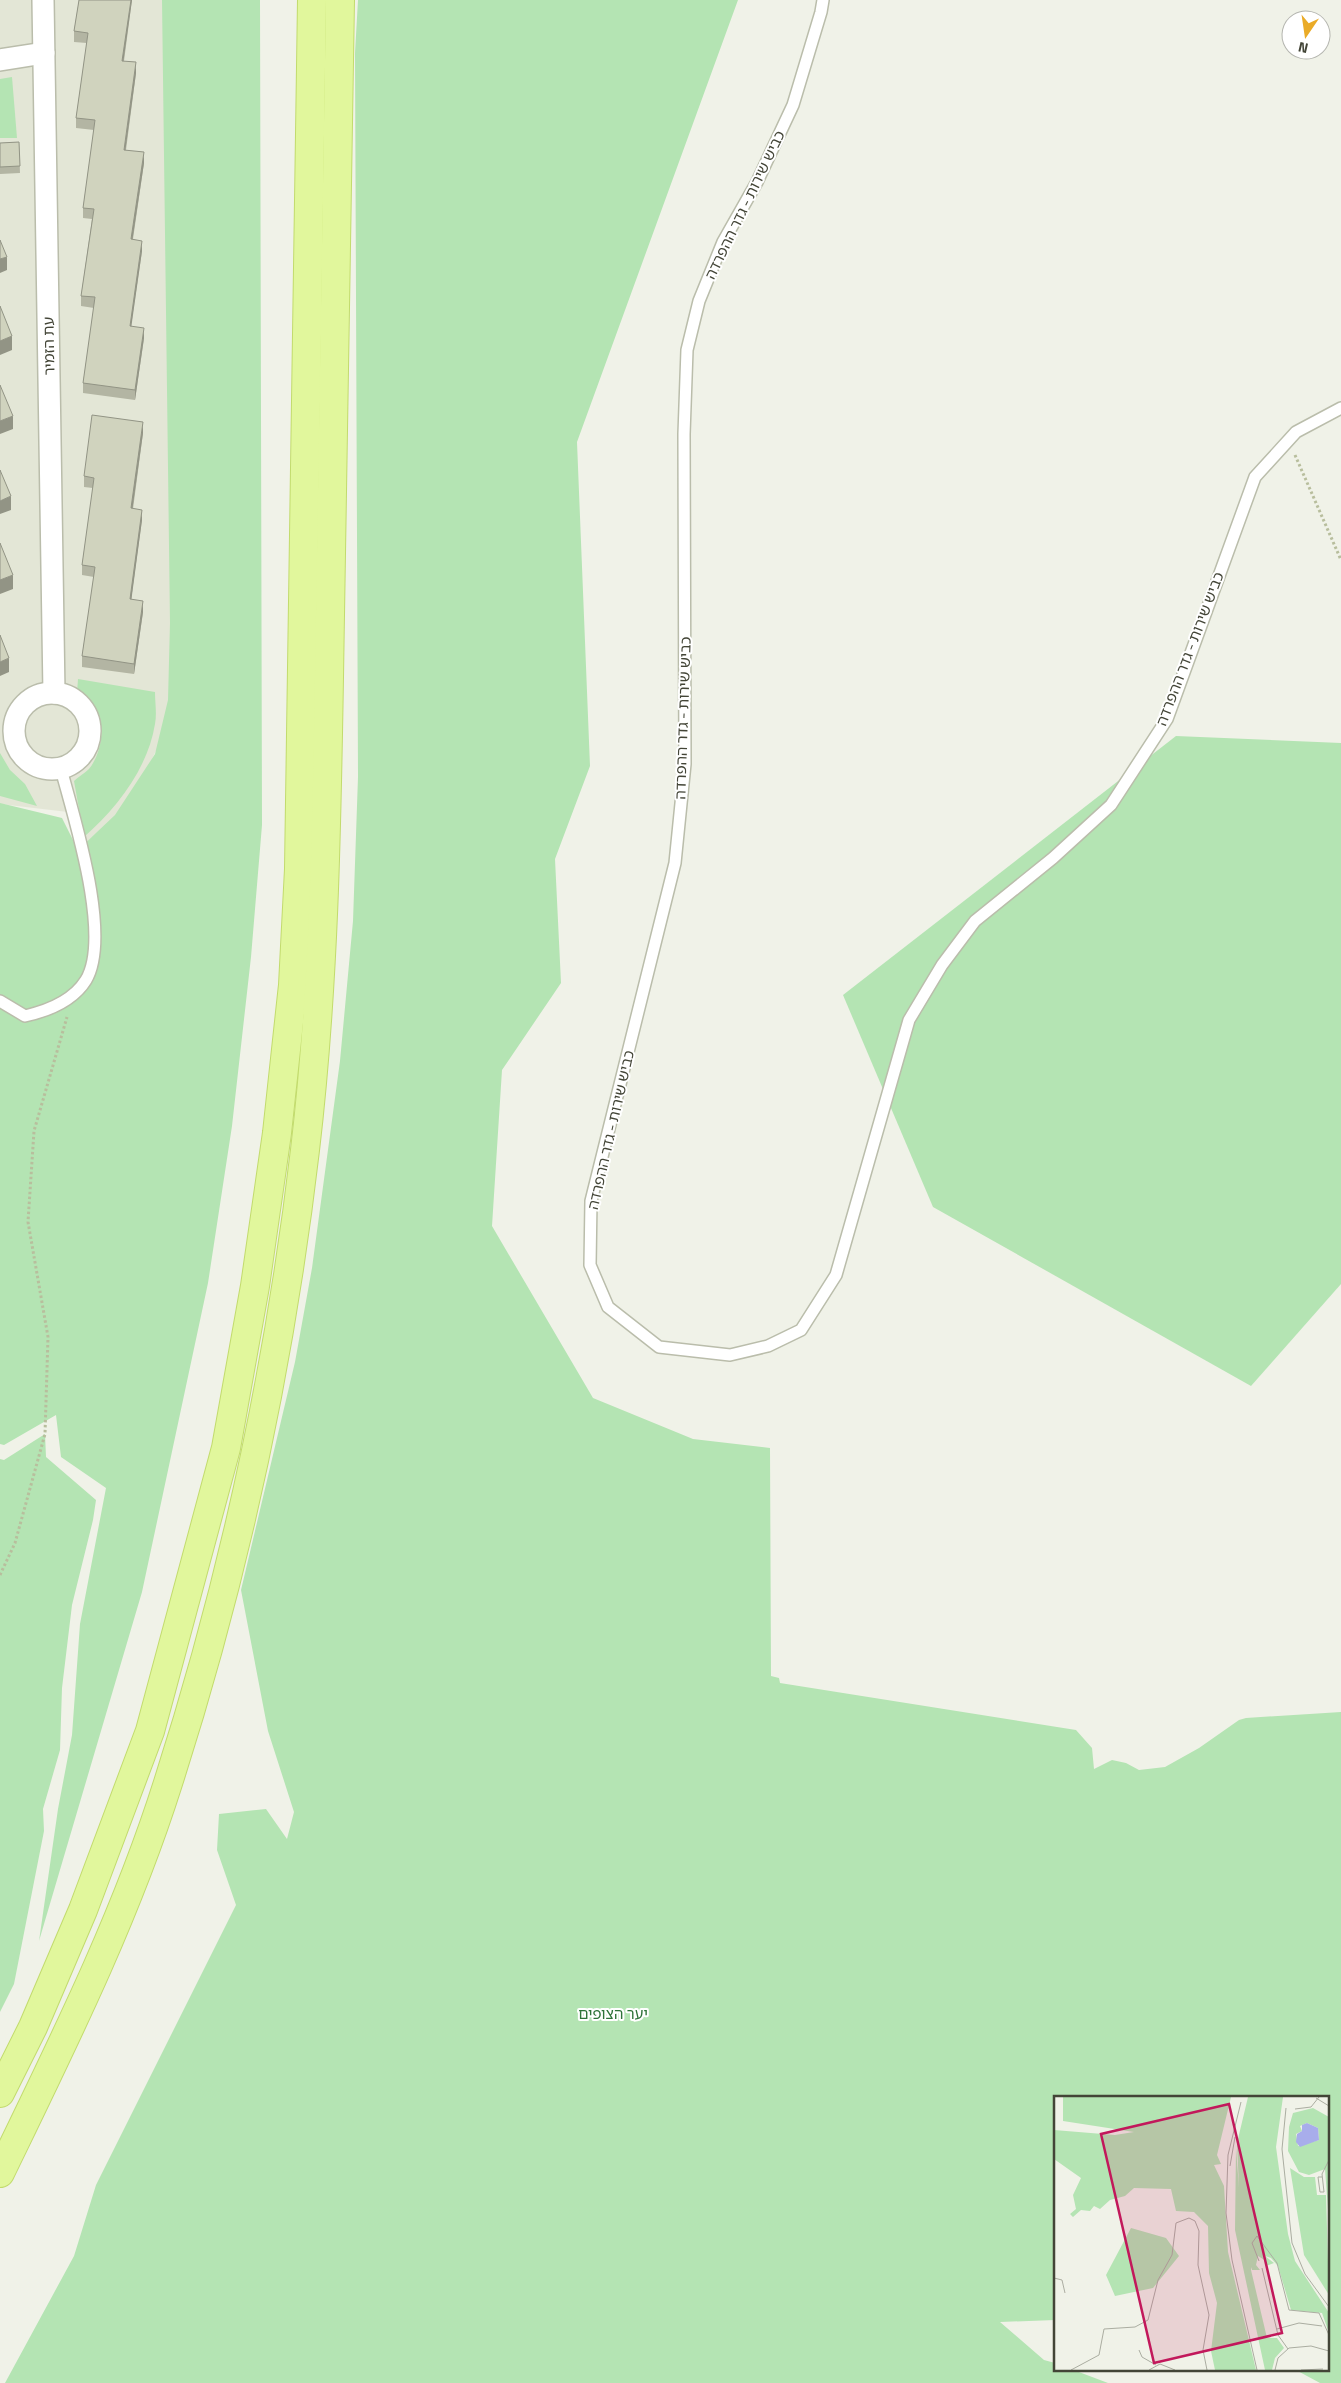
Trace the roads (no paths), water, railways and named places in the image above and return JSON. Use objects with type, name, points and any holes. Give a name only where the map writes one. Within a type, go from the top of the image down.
[{"type":"main road","points":[[0,2093],[33,2027],[83,1910],[150,1731],[226,1448],[255,1286],[277,1133],[293,985],[299,869],[312,0]]},
{"type":"main road","points":[[0,2173],[90,1987],[134,1880],[168,1784],[230,1564],[259,1430],[281,1314],[305,1154],[313,1073],[327,837],[340,0]]},
{"type":"street","name":"עת הזמיר","points":[[43,0],[54,693]]},
{"type":"street","points":[[0,60],[44,52]]},
{"type":"street","points":[[54,693],[74,700],[84,710],[90,729],[89,742],[83,754],[74,764],[61,769],[48,770],[36,767],[25,759],[17,748],[13,736],[14,722],[19,710],[28,700],[41,694],[54,693]]},
{"type":"lane","name":"כביש שירות - גדר ההפרדה","points":[[823,0],[793,105],[757,182],[723,242],[699,301],[687,350],[684,434],[685,764],[675,863],[591,1201],[590,1265],[608,1307],[659,1347],[730,1355],[768,1346],[801,1330],[836,1275],[909,1020],[942,965],[975,921],[1053,858],[1112,805],[1167,719],[1256,477],[1296,432],[1341,408]]},
{"type":"lane","points":[[0,1001],[25,1016],[46,1011],[73,995],[86,981],[93,962],[95,926],[86,868],[61,769]]},
{"type":"park label","name":"יער הצופים","points":[[613,2014]]}]
